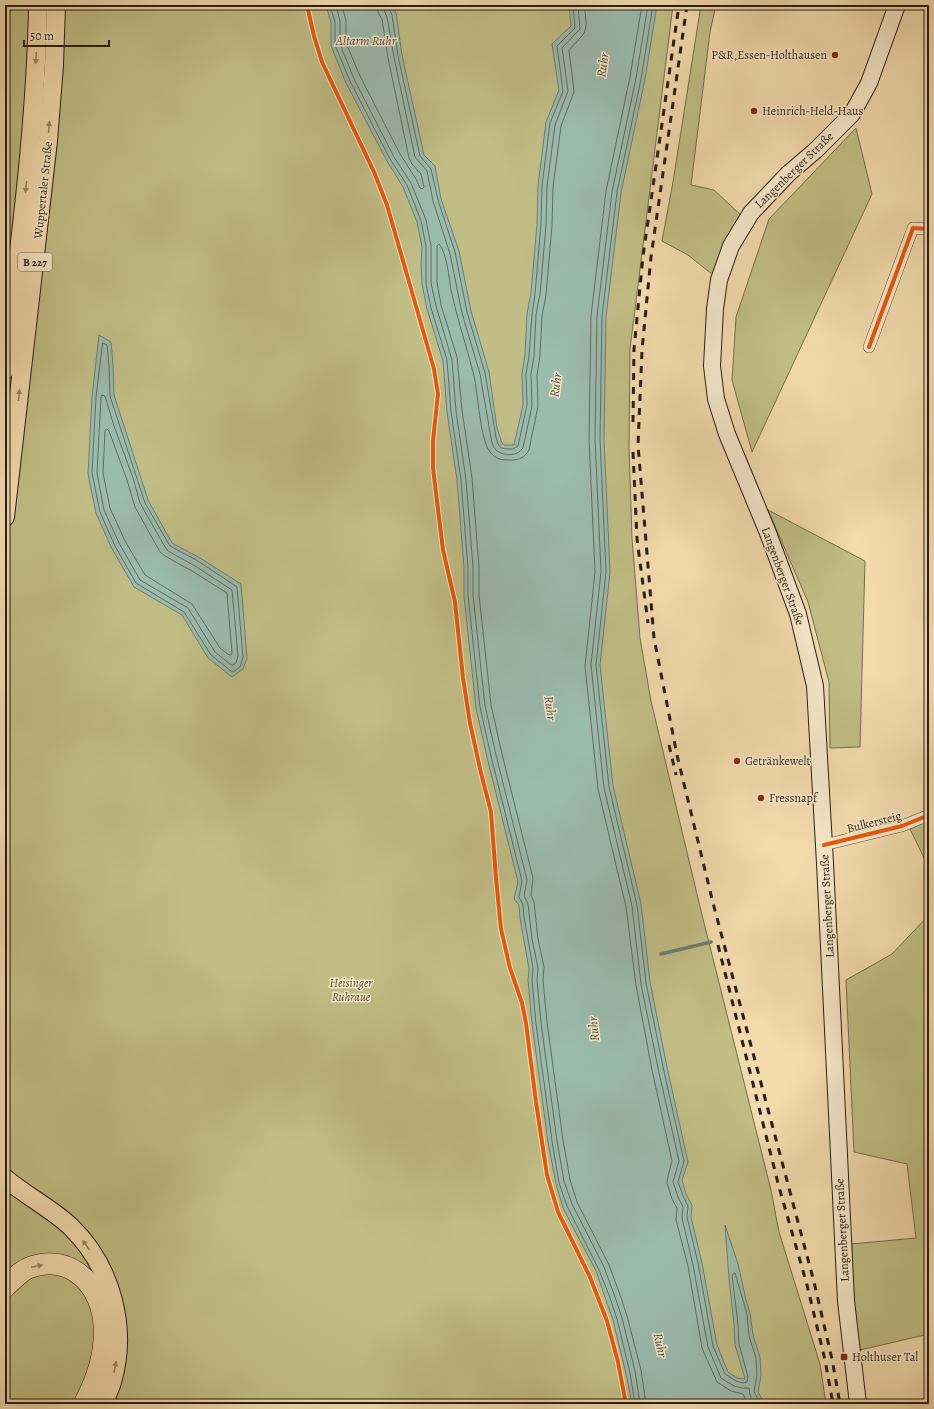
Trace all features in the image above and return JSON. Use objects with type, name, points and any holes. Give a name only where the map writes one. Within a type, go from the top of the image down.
[{"type":"highway","points":[[5,1287],[18,1275],[31,1267],[45,1264],[67,1267],[91,1284],[102,1307],[104,1339],[98,1374],[84,1404]]},
{"type":"main road","name":"Wuppertaler Straße","points":[[5,370],[30,150],[35,86],[38,5]]},
{"type":"main road","name":"Wuppertaler Straße","points":[[5,518],[48,141],[54,65],[56,5]]},
{"type":"main road","name":"Langenberger Straße","points":[[858,1404],[846,1302],[815,686],[798,614],[768,533],[727,434],[716,399],[712,366],[715,309],[720,280],[731,246],[751,213],[788,174],[816,150],[852,114],[870,83],[897,5]]},
{"type":"main road","points":[[5,1178],[15,1187],[54,1212],[71,1227],[86,1243],[109,1283],[115,1306],[119,1336],[112,1382],[103,1404]]},
{"type":"street","points":[[869,347],[913,228],[929,228]]},
{"type":"street","name":"Bulkersteig","points":[[824,845],[902,826],[929,815]]},
{"type":"green space","name":"Heisinger Ruhraue","points":[[5,5],[673,5],[630,349],[629,448],[632,538],[640,638],[651,701],[701,911],[771,1190],[779,1232],[820,1364],[826,1404],[5,1404]]},
{"type":"green space","points":[[701,5],[716,5],[710,32],[691,185],[714,190],[743,217],[718,279],[688,255],[662,241],[673,182]]},
{"type":"green space","points":[[856,128],[872,194],[752,452],[732,380],[736,317],[769,219]]},
{"type":"green space","points":[[768,510],[865,561],[860,747],[830,748],[829,682],[808,602]]},
{"type":"green space","points":[[929,820],[929,868],[910,829]]},
{"type":"green space","points":[[929,915],[929,1334],[860,1350],[854,1325],[851,1244],[916,1238],[907,1164],[854,1152],[846,980],[892,954]]},
{"type":"water","points":[[326,5],[391,5],[396,13],[402,55],[424,155],[435,166],[441,199],[459,251],[471,311],[489,372],[497,428],[504,445],[514,445],[523,405],[522,374],[537,224],[538,186],[546,122],[559,90],[552,44],[571,26],[569,5],[657,5],[645,79],[621,193],[606,317],[604,439],[610,572],[600,665],[613,786],[641,904],[650,982],[688,1162],[682,1180],[686,1194],[692,1205],[691,1217],[702,1263],[717,1345],[728,1372],[737,1378],[745,1379],[735,1345],[725,1225],[738,1264],[750,1313],[753,1335],[760,1357],[761,1375],[758,1392],[765,1404],[632,1404],[613,1320],[596,1271],[563,1208],[556,1184],[548,1142],[532,1024],[528,980],[529,969],[519,905],[514,899],[518,882],[476,708],[464,596],[464,568],[457,480],[447,412],[443,361],[427,309],[422,284],[422,247],[417,222],[403,187],[387,161],[346,83],[331,46],[331,23]]},
{"type":"water","points":[[99,335],[111,342],[114,395],[148,500],[172,543],[200,558],[241,584],[247,658],[243,669],[232,677],[208,658],[182,615],[134,587],[111,547],[96,513],[88,474],[92,397]]},
{"type":"waterway","points":[[661,954],[711,942]]},
{"type":"railway","points":[[633,422],[634,349],[643,256],[679,5]]},
{"type":"railway","points":[[687,5],[651,257],[642,350],[638,445],[654,638],[677,755],[713,903],[814,1282],[832,1359],[840,1404]]},
{"type":"railway","points":[[633,452],[637,539],[648,623]]},
{"type":"railway","points":[[669,745],[676,775]]},
{"type":"railway","points":[[718,945],[779,1187],[807,1285],[825,1360],[833,1404]]},
{"type":"cycle path","points":[[307,5],[322,62],[374,172],[387,205],[434,369],[438,394],[433,441],[433,468],[443,550],[455,602],[463,678],[470,723],[491,812],[501,929],[510,968],[522,1003],[526,1023],[547,1175],[558,1212],[590,1277],[607,1321],[618,1362],[626,1404]]},
{"type":"cycle path","points":[[869,347],[913,228],[929,229]]},
{"type":"cycle path","points":[[824,845],[902,826],[929,815]]},
{"type":"place","name":"P&R,Essen-Holthausen","points":[[835,55]]},
{"type":"place","name":"Heinrich-Held-Haus","points":[[754,111]]},
{"type":"place","name":"Getränkewelt","points":[[737,761]]},
{"type":"place","name":"Fressnapf","points":[[761,798]]},
{"type":"place","name":"Holthuser Tal","points":[[844,1357]]},
{"type":"water label","name":"Altarm Ruhr","points":[[366,40]]},
{"type":"water label","name":"Ruhr","points":[[602,65]]},
{"type":"water label","name":"Ruhr","points":[[555,385]]},
{"type":"water label","name":"Ruhr","points":[[551,708]]},
{"type":"water label","name":"Ruhr","points":[[593,1029]]},
{"type":"water label","name":"Ruhr","points":[[661,1345]]}]
